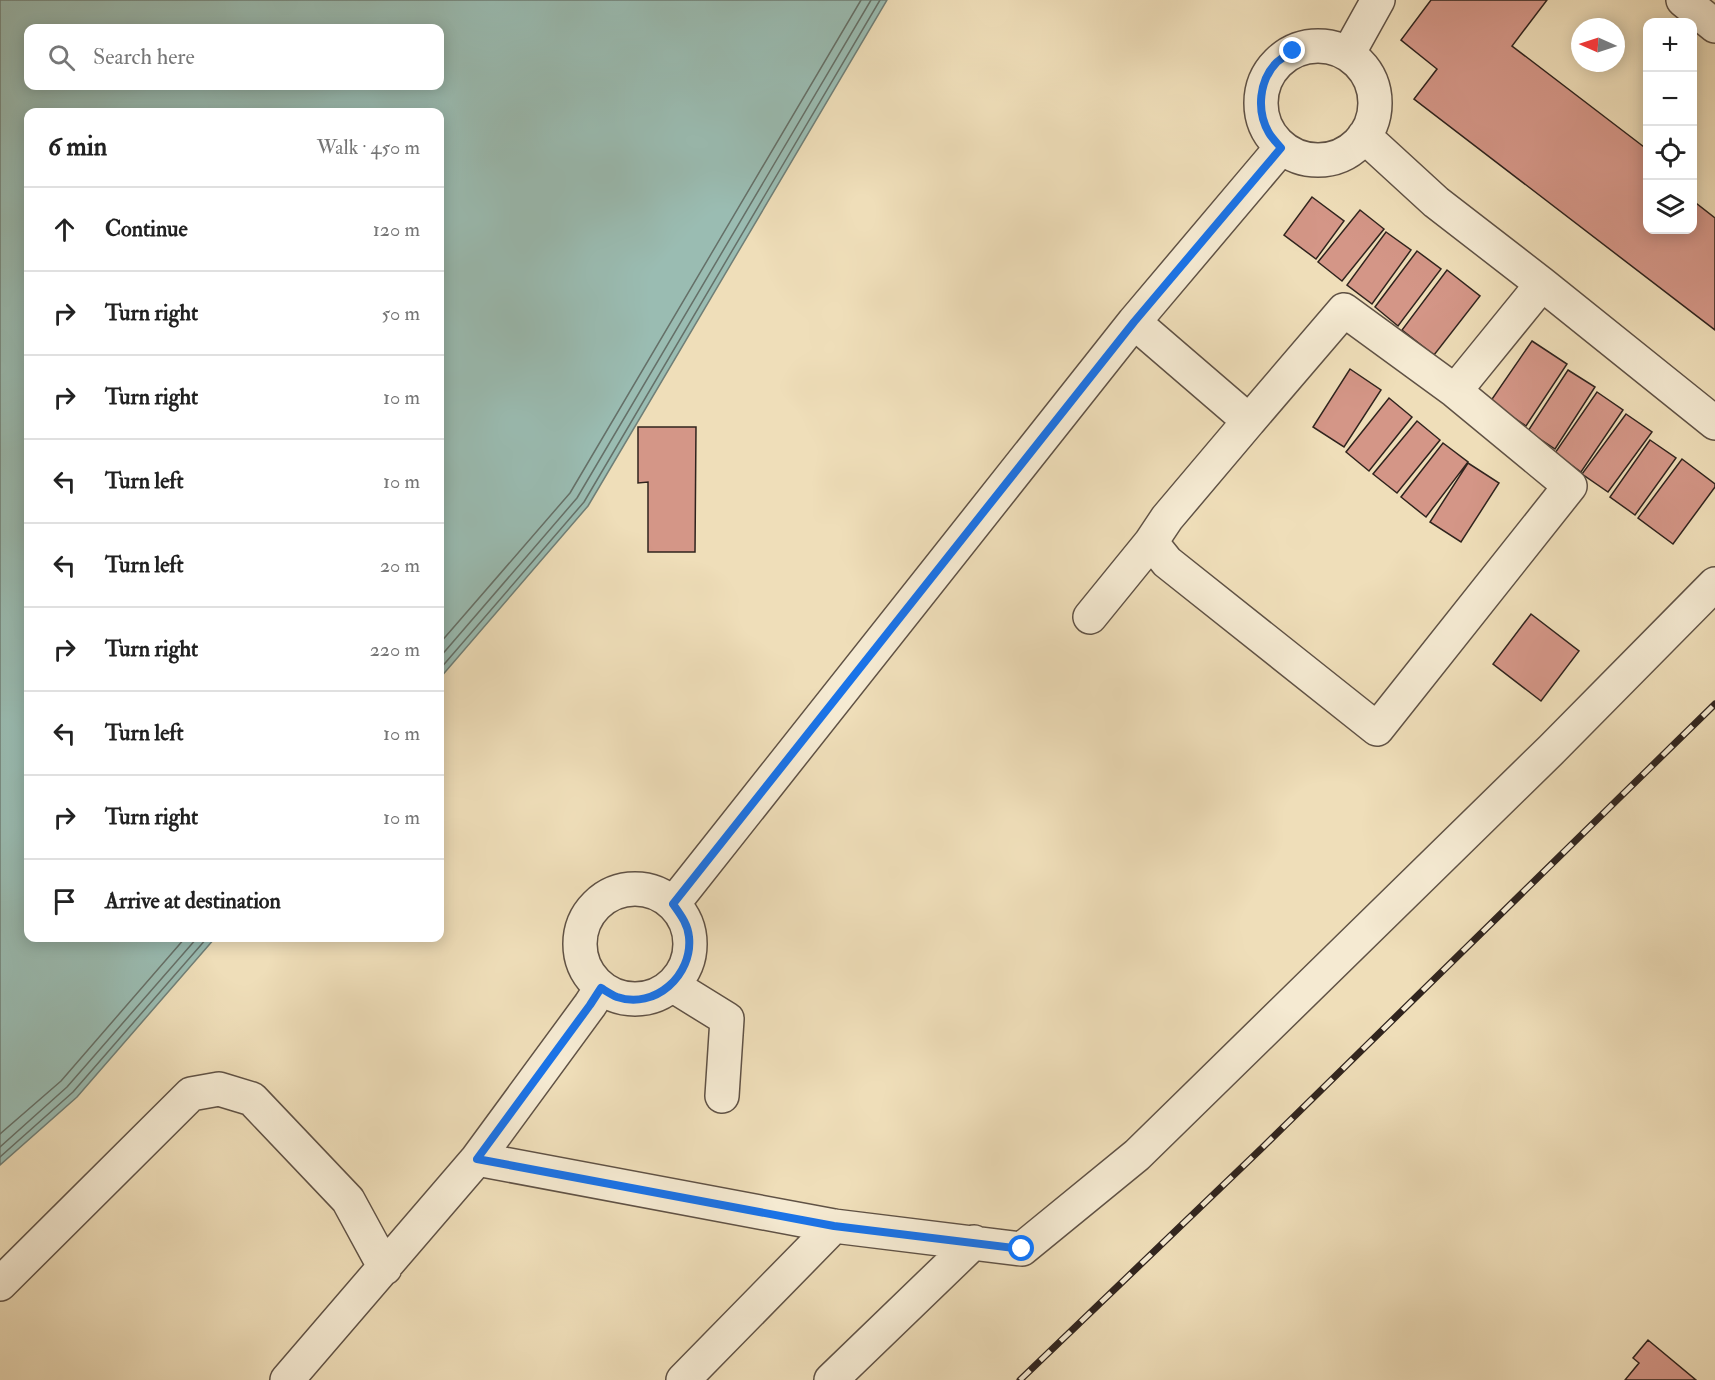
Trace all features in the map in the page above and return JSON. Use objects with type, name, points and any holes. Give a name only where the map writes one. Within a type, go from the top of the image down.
[{"type":"lane","points":[[1348,54],[1378,0]]},
{"type":"lane","points":[[1683,0],[1715,26]]},
{"type":"lane","points":[[1311,46],[1330,47],[1348,54],[1362,66],[1371,83],[1375,101],[1372,120],[1364,136],[1351,150],[1334,158],[1315,161],[1297,157],[1281,148],[1269,133],[1262,115],[1261,96],[1266,78],[1277,62],[1293,51],[1311,46]]},
{"type":"lane","points":[[1364,136],[1436,202],[1715,423]]},
{"type":"lane","points":[[673,904],[1134,322],[1281,148]]},
{"type":"lane","points":[[1455,391],[1542,284]]},
{"type":"lane","points":[[1090,617],[1151,542],[1167,518],[1344,310],[1455,391],[1570,486],[1377,729],[1167,562],[1151,542]]},
{"type":"lane","points":[[1134,322],[1249,421]]},
{"type":"lane","points":[[477,1159],[834,1226],[1022,1249],[1137,1155],[1552,749],[1715,584]]},
{"type":"lane","points":[[624,890],[642,890],[659,894],[673,904],[684,919],[689,936],[689,953],[683,970],[672,985],[656,995],[637,1000],[618,997],[601,988],[588,974],[581,956],[580,938],[584,922],[594,907],[608,896],[624,890]]},
{"type":"lane","points":[[672,985],[727,1019],[722,1096]]},
{"type":"lane","points":[[287,1380],[477,1159],[601,988]]},
{"type":"lane","points":[[0,1284],[191,1094],[219,1089],[252,1099],[348,1200],[385,1268]]},
{"type":"lane","points":[[683,1380],[834,1226]]},
{"type":"lane","points":[[831,1380],[974,1242]]},
{"type":"water","points":[[0,0],[887,0],[588,506],[444,673],[444,108],[24,108],[24,942],[212,942],[77,1097],[0,1165]]},
{"type":"building","points":[[1431,0],[1547,0],[1512,46],[1643,146],[1643,234],[1697,234],[1697,204],[1715,218],[1715,330],[1414,99],[1437,69],[1401,40]]},
{"type":"building","points":[[1312,197],[1344,221],[1316,259],[1284,235]]},
{"type":"building","points":[[1360,210],[1384,229],[1342,281],[1318,262]]},
{"type":"building","points":[[1386,232],[1411,250],[1372,304],[1347,285]]},
{"type":"building","points":[[1417,251],[1441,269],[1398,326],[1375,307]]},
{"type":"building","points":[[1447,270],[1480,296],[1434,355],[1402,330]]},
{"type":"building","points":[[1532,341],[1567,364],[1526,426],[1490,402]]},
{"type":"building","points":[[1350,369],[1381,390],[1344,447],[1313,427]]},
{"type":"building","points":[[1568,370],[1595,387],[1555,449],[1528,431]]},
{"type":"building","points":[[1597,392],[1623,410],[1581,472],[1555,453]]},
{"type":"building","points":[[1389,398],[1412,417],[1369,471],[1346,452]]},
{"type":"building","points":[[1626,414],[1652,432],[1608,492],[1582,474]]},
{"type":"building","points":[[1417,421],[1440,440],[1397,493],[1373,474]]},
{"type":"building","points":[[638,427],[696,427],[695,552],[648,552],[648,482],[638,483]]},
{"type":"building","points":[[1650,440],[1676,458],[1635,515],[1610,497]]},
{"type":"building","points":[[1443,443],[1468,462],[1426,517],[1401,497]]},
{"type":"building","points":[[1682,459],[1715,484],[1715,487],[1673,544],[1638,518]]},
{"type":"building","points":[[1468,463],[1499,483],[1461,542],[1430,522]]},
{"type":"building","points":[[1531,614],[1579,651],[1541,701],[1493,664]]},
{"type":"building","points":[[1648,1340],[1696,1380],[1625,1380],[1639,1363],[1633,1358]]},
{"type":"railway","points":[[1020,1380],[1263,1147],[1715,704]]},
{"type":"route","points":[[1022,1249],[834,1226],[477,1159],[601,988],[618,997],[637,1000],[656,995],[672,985],[683,970],[689,953],[689,936],[684,919],[673,904],[1134,322],[1281,148],[1269,133],[1262,115],[1261,96],[1266,78],[1277,62],[1293,51]]}]
